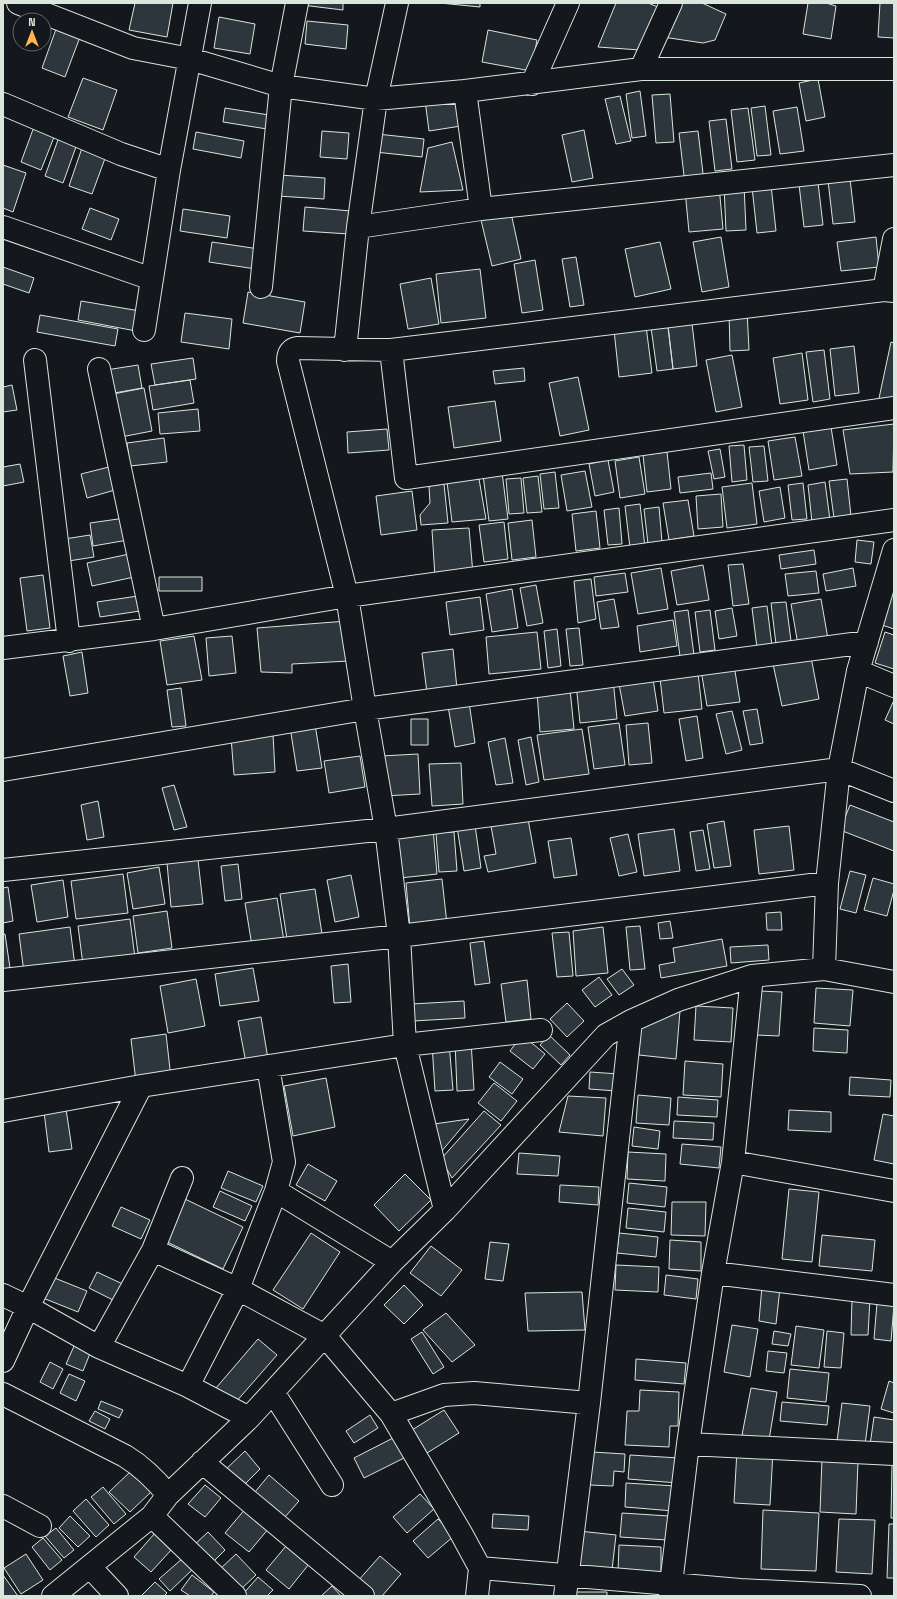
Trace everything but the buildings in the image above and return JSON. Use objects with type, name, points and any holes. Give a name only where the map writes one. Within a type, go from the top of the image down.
[{"type":"street","points":[[18,3],[133,48],[190,60],[281,86],[376,99],[465,92],[641,69],[894,69]]},
{"type":"street","points":[[144,330],[169,170],[200,3]]},
{"type":"street","points":[[261,287],[281,86],[297,3]]},
{"type":"street","points":[[345,350],[358,227],[376,99],[397,3]]},
{"type":"street","points":[[532,84],[568,3]]},
{"type":"street","points":[[641,69],[671,3]]},
{"type":"street","points":[[465,92],[481,209]]},
{"type":"street","points":[[3,104],[121,154],[169,170]]},
{"type":"street","points":[[358,227],[481,209],[894,165]]},
{"type":"street","points":[[3,227],[152,279]]},
{"type":"street","points":[[445,1210],[405,1046],[399,936],[386,829],[347,596],[288,361],[290,352],[293,349],[298,348],[391,350],[889,290],[894,239]]},
{"type":"street","points":[[391,350],[406,478],[894,408]]},
{"type":"street","points":[[35,360],[69,641]]},
{"type":"street","points":[[99,369],[154,629]]},
{"type":"street","points":[[3,648],[69,641],[154,629],[347,596],[894,520]]},
{"type":"street","points":[[824,969],[827,883],[839,770],[858,671],[889,582],[894,550]]},
{"type":"street","points":[[3,770],[365,709],[867,642]]},
{"type":"street","points":[[858,671],[894,686]]},
{"type":"street","points":[[3,870],[386,829],[839,770],[894,791]]},
{"type":"street","points":[[3,980],[399,936],[827,883]]},
{"type":"street","points":[[53,1596],[152,1516],[168,1495],[250,1418],[392,1262],[445,1210],[606,1036],[631,1021],[678,1000],[752,976],[824,969],[894,982]]},
{"type":"street","points":[[671,1590],[688,1444],[713,1273],[733,1162],[752,976]]},
{"type":"street","points":[[565,1596],[589,1403],[631,1021]]},
{"type":"street","points":[[3,1111],[141,1086],[268,1066],[405,1046],[541,1030]]},
{"type":"street","points":[[188,1386],[238,1290],[276,1191],[284,1162],[268,1066]]},
{"type":"street","points":[[3,1361],[28,1307],[141,1086]]},
{"type":"street","points":[[733,1162],[894,1191]]},
{"type":"street","points":[[99,1347],[153,1250],[182,1178]]},
{"type":"street","points":[[276,1191],[392,1262]]},
{"type":"street","points":[[153,1250],[238,1290],[325,1336],[390,1414],[461,1533],[480,1568],[477,1596]]},
{"type":"street","points":[[713,1273],[894,1295]]},
{"type":"street","points":[[3,1295],[28,1307],[99,1347],[188,1386],[250,1418]]},
{"type":"street","points":[[273,1392],[332,1485]]},
{"type":"street","points":[[390,1414],[444,1395],[474,1393],[589,1403]]},
{"type":"street","points":[[3,1394],[125,1456],[141,1466],[156,1480],[168,1495]]},
{"type":"street","points":[[688,1444],[894,1454]]},
{"type":"street","points":[[202,1462],[363,1596]]},
{"type":"street","points":[[3,1506],[40,1526]]},
{"type":"street","points":[[152,1516],[235,1596]]},
{"type":"street","points":[[90,1567],[117,1596]]},
{"type":"street","points":[[480,1568],[567,1575],[671,1590],[740,1590],[860,1596]]}]
